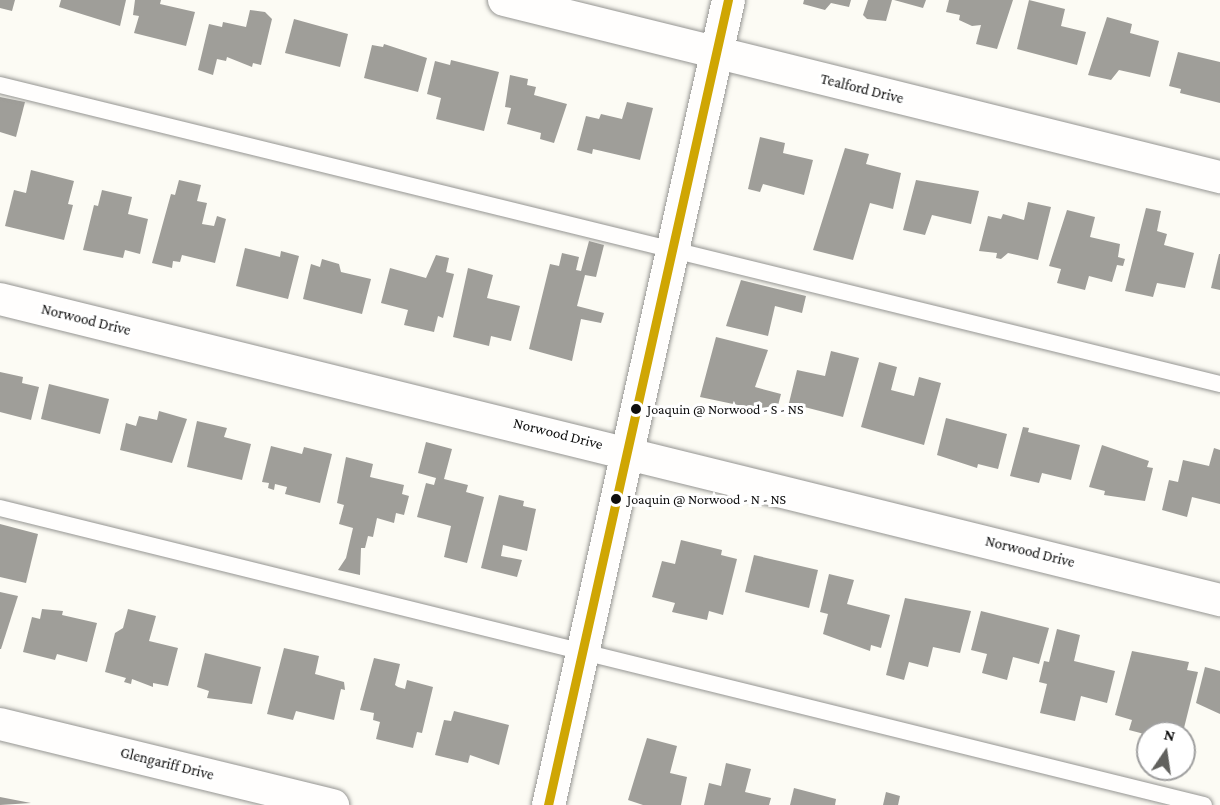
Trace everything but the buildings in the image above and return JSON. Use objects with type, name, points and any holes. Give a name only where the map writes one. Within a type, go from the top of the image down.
[{"type":"street","name":"Tealford Drive","points":[[504,0],[1220,177]]},
{"type":"street","points":[[548,805],[627,451],[675,249],[728,0]]},
{"type":"street","name":"Norwood Drive","points":[[0,299],[627,451],[1220,600]]},
{"type":"street","name":"Glengariff Drive","points":[[0,724],[333,805]]},
{"type":"lane","points":[[0,85],[1220,384]]},
{"type":"lane","points":[[0,508],[1204,805]]},
{"type":"transit line","points":[[548,805],[728,0]]},
{"type":"place","name":"Joaquin @ Norwood - S - NS","points":[[636,409]]},
{"type":"place","name":"Joaquin @ Norwood - N - NS","points":[[616,499]]}]
